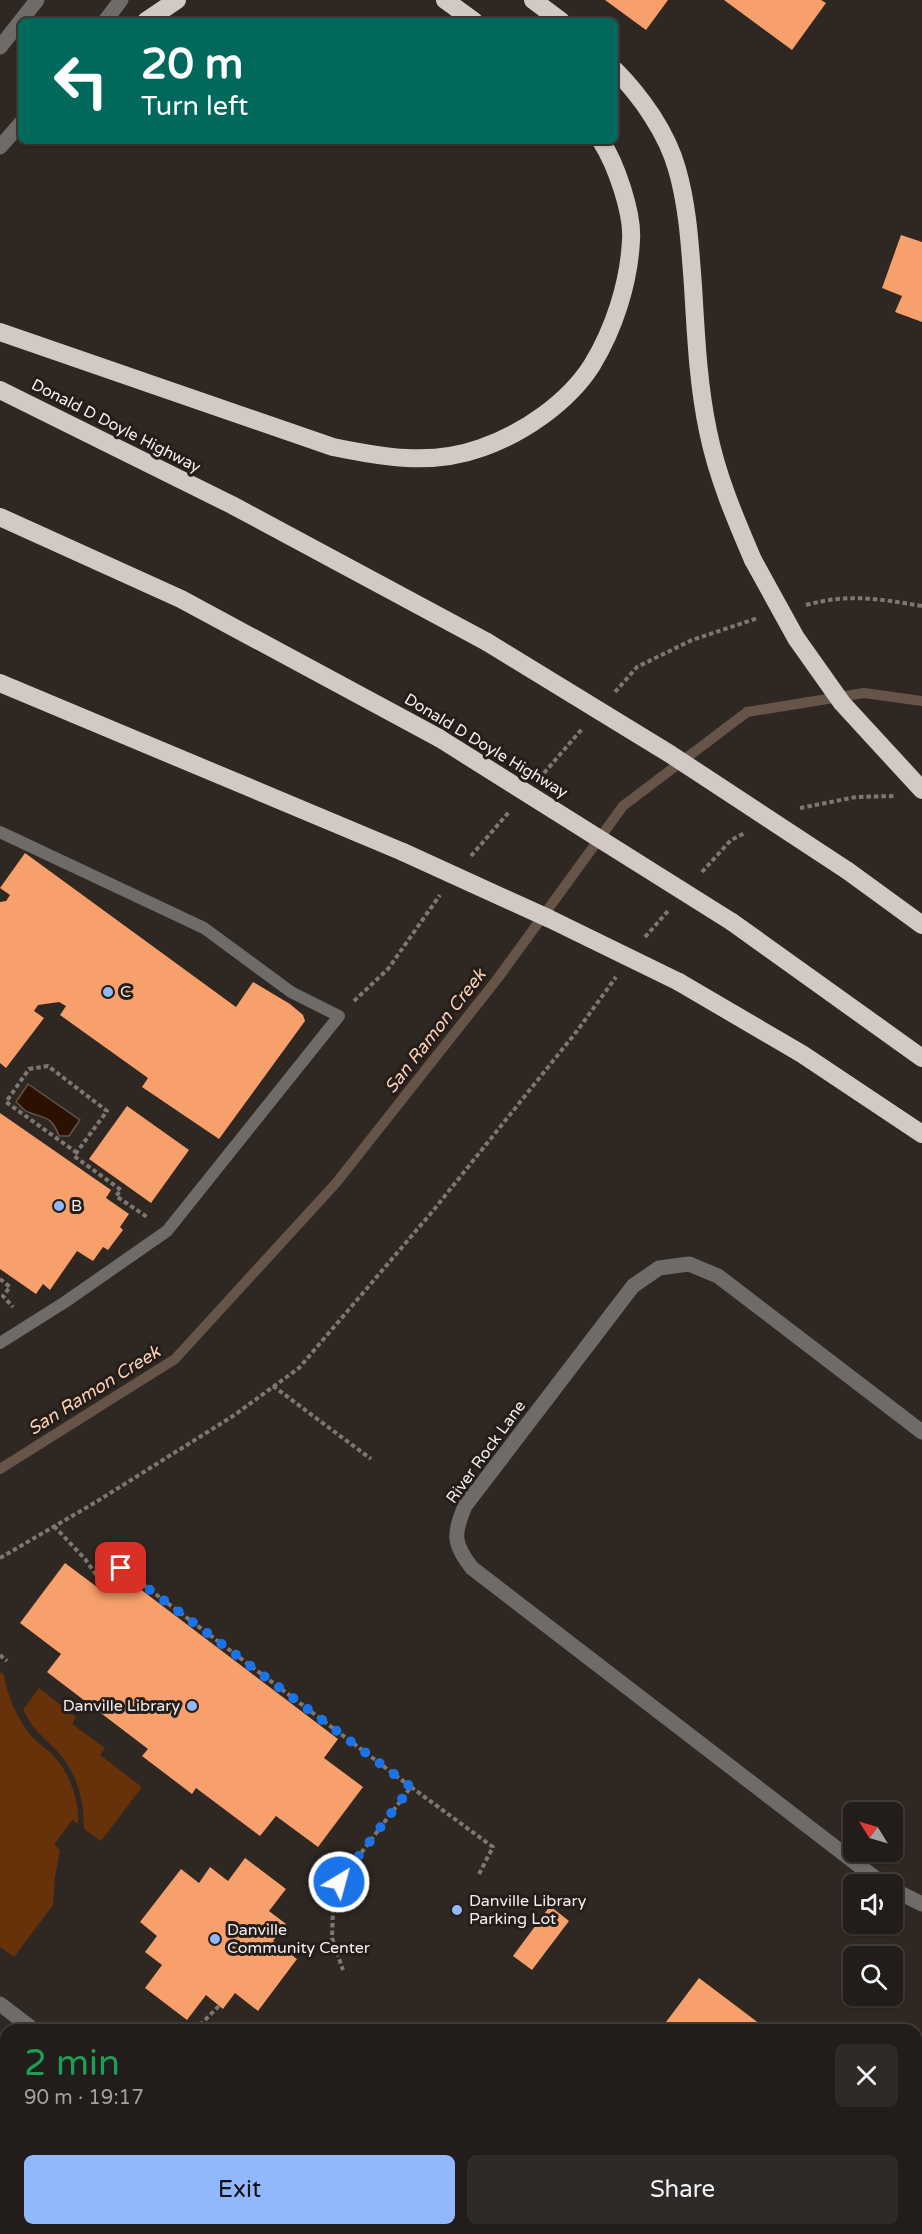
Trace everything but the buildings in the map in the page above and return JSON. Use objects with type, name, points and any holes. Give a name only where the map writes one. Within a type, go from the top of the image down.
[{"type":"highway","points":[[150,18],[177,0]]},
{"type":"highway","points":[[445,0],[470,18]]},
{"type":"highway","points":[[533,0],[557,18]]},
{"type":"highway","points":[[618,73],[628,82],[655,119],[677,168],[689,232],[697,357],[708,432],[727,500],[753,560],[796,638],[842,703],[922,790]]},
{"type":"highway","points":[[0,332],[333,447],[384,458],[432,459],[479,449],[521,430],[560,401],[591,366],[610,328],[625,282],[632,238],[623,188],[602,144]]},
{"type":"highway","name":"Donald D Doyle Highway","points":[[0,390],[232,506],[487,642],[670,754],[848,871],[922,925]]},
{"type":"highway","name":"Donald D Doyle Highway","points":[[0,517],[181,599],[439,738],[732,922],[922,1058]]},
{"type":"highway","points":[[0,683],[404,852],[550,919],[679,982],[802,1054],[922,1134]]},
{"type":"street","points":[[23,18],[37,0]]},
{"type":"street","points":[[107,18],[121,0]]},
{"type":"street","points":[[0,46],[18,24]]},
{"type":"street","points":[[0,147],[18,126]]},
{"type":"street","name":"River Rock Lane","points":[[870,1874],[471,1568],[459,1551],[456,1527],[465,1506],[633,1286],[658,1268],[689,1264],[718,1276],[922,1432]]},
{"type":"street","points":[[903,1894],[922,1904]]},
{"type":"street","points":[[0,2004],[26,2024]]},
{"type":"lane","points":[[0,832],[204,928],[291,992],[339,1016],[167,1231],[65,1302],[0,1343]]},
{"type":"path","points":[[800,607],[823,601],[867,597],[922,606]]},
{"type":"path","points":[[614,693],[638,667],[692,640],[766,616]]},
{"type":"path","points":[[536,781],[583,728]]},
{"type":"path","points":[[790,810],[856,797],[894,796],[903,801]]},
{"type":"path","points":[[468,860],[513,807]]},
{"type":"path","points":[[700,875],[731,840],[751,830]]},
{"type":"path","points":[[339,1016],[388,969],[441,894]]},
{"type":"path","points":[[644,938],[668,911]]},
{"type":"path","points":[[0,1558],[96,1502],[232,1416],[299,1368],[424,1221],[577,1030],[619,972]]},
{"type":"path","points":[[6,1102],[29,1069],[48,1066],[106,1111],[74,1156],[121,1190],[116,1196],[149,1218]]},
{"type":"path","points":[[0,1097],[77,1153]]},
{"type":"path","points":[[0,1279],[10,1287],[3,1296],[14,1308],[21,1304]]},
{"type":"path","points":[[273,1386],[371,1459]]},
{"type":"path","points":[[54,1526],[85,1559],[102,1583],[121,1568],[494,1847],[479,1874]]},
{"type":"path","points":[[0,1655],[7,1661]]},
{"type":"path","points":[[324,1902],[411,1787]]},
{"type":"path","points":[[333,1908],[332,1938],[343,1970]]},
{"type":"path","points":[[200,2024],[219,2006]]},
{"type":"shaded area","points":[[28,1084],[80,1120],[69,1136],[59,1136],[50,1121],[26,1111],[16,1102]]},
{"type":"shaded area","points":[[0,1671],[4,1675],[11,1700],[23,1724],[33,1738],[54,1756],[64,1771],[75,1797],[78,1815],[78,1824],[72,1820],[54,1845],[60,1850],[53,1905],[14,1957],[0,1947]]},
{"type":"shaded area","points":[[39,1688],[76,1717],[72,1724],[105,1748],[100,1755],[142,1787],[101,1841],[84,1829],[81,1797],[69,1767],[36,1730],[23,1710]]},
{"type":"waterway","name":"San Ramon Creek","points":[[0,1469],[175,1359],[336,1183],[498,978],[623,806],[747,712],[864,693],[922,701]]},
{"type":"place","name":"C","points":[[108,992]]},
{"type":"place","name":"B","points":[[59,1206]]},
{"type":"place","name":"Danville Library","points":[[192,1706]]},
{"type":"place","name":"Danville Library Parking Lot","points":[[457,1910]]},
{"type":"place","name":"Danville Community Center","points":[[215,1939]]},
{"type":"route","points":[[121,1568],[411,1787],[339,1882]]}]
